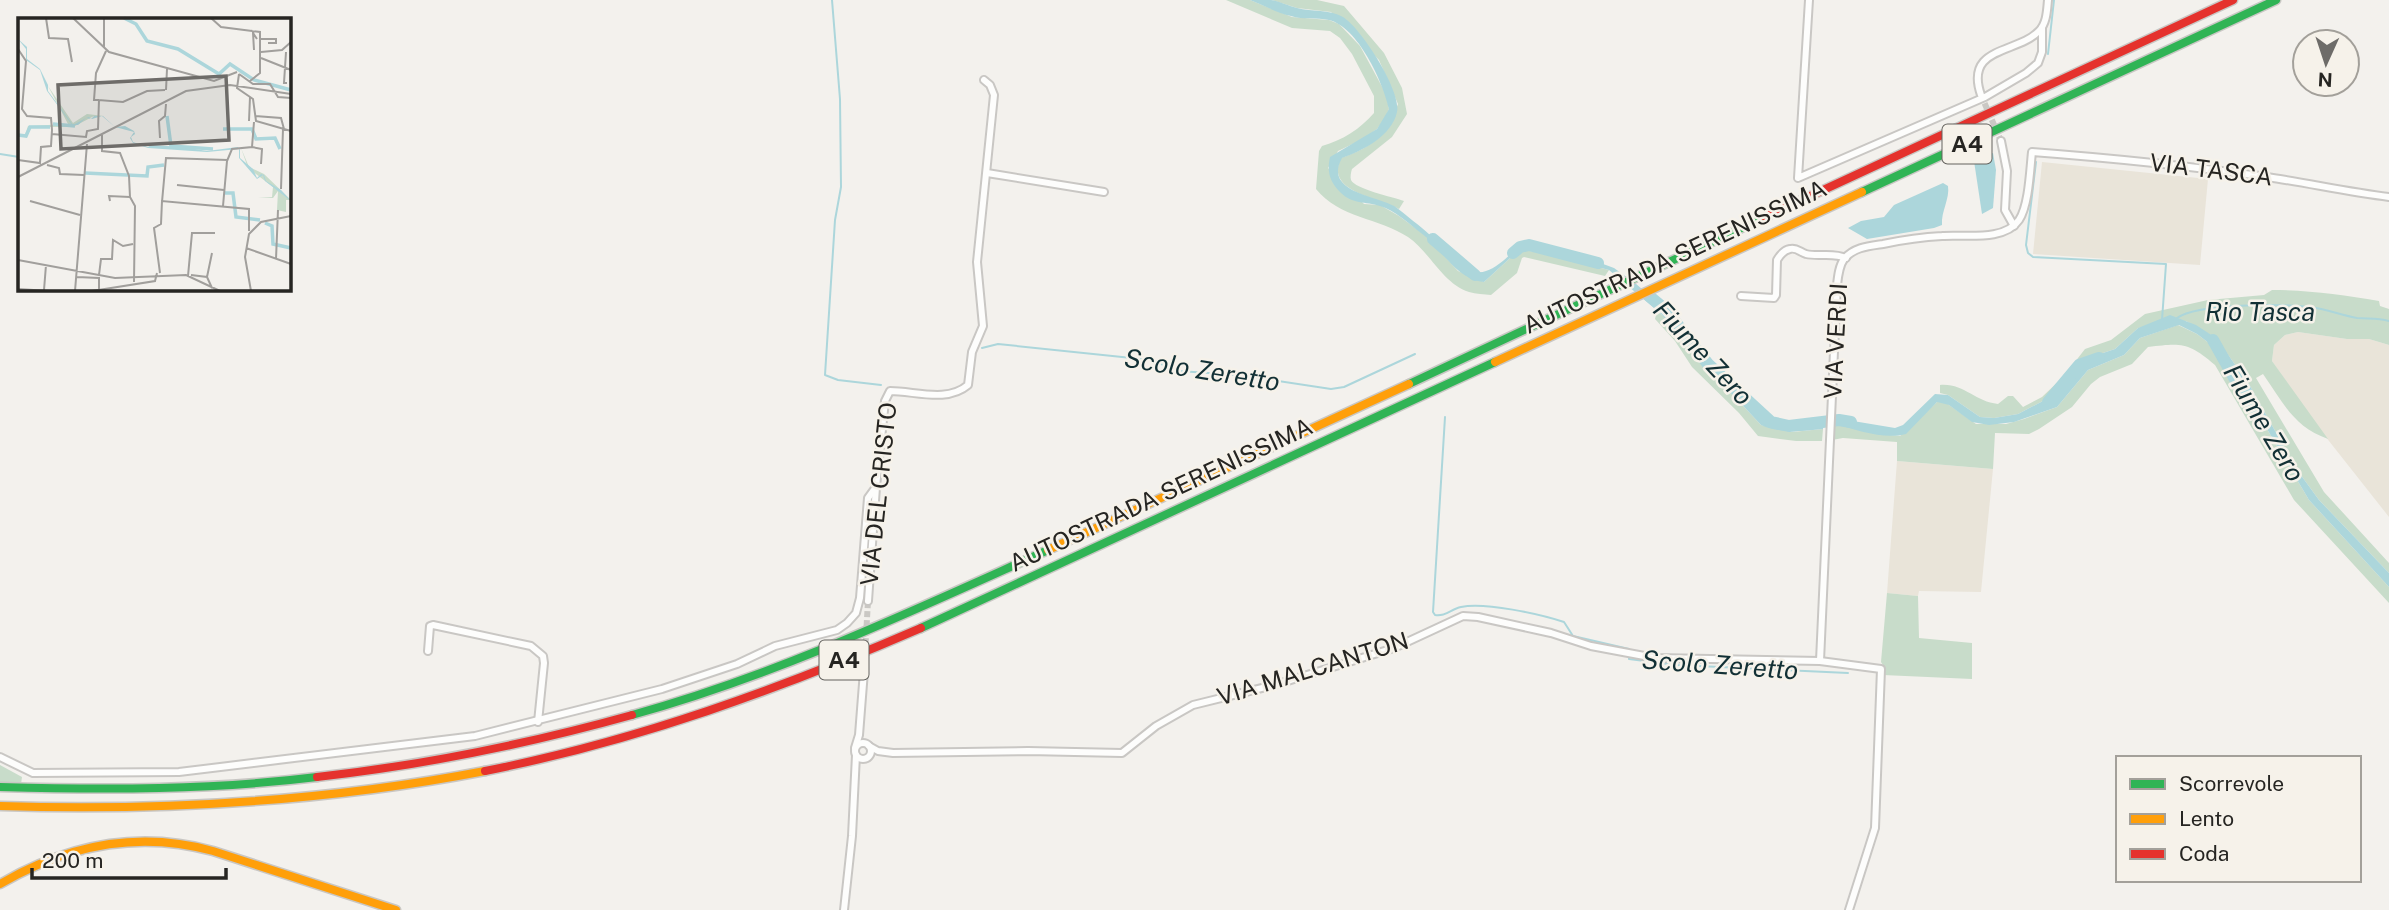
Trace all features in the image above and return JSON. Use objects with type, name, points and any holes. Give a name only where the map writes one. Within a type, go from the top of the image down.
[{"type":"main road","name":"AUTOSTRADA SERENISSIMA","points":[[0,787],[114,790],[185,788],[341,776],[479,753],[583,729],[685,699],[787,664],[926,606],[1205,479],[2233,0]]},
{"type":"main road","name":"AUTOSTRADA SERENISSIMA","points":[[0,806],[54,809],[186,808],[342,794],[482,772],[590,747],[687,719],[790,683],[934,622],[2276,0]]},
{"type":"main road","points":[[0,884],[54,855],[89,846],[148,840],[204,849],[291,874],[396,910]]},
{"type":"street","points":[[1809,0],[1798,178],[1986,97],[2026,73],[2038,64],[2042,52],[2042,27],[2049,0]]},
{"type":"street","points":[[1981,94],[1977,78],[1985,60],[2031,37],[2042,27]]},
{"type":"street","name":"VIA DEL CRISTO","points":[[868,601],[885,401],[890,391],[952,394],[968,386],[972,352],[983,326],[977,262],[994,95],[990,85],[984,80]]},
{"type":"street","points":[[2001,141],[2007,171],[2005,210],[2014,226]]},
{"type":"street","name":"VIA TASCA","points":[[2014,226],[2024,207],[2032,152],[2243,174],[2389,197]]},
{"type":"street","points":[[987,173],[1104,192]]},
{"type":"street","name":"VIA VERDI","points":[[1820,661],[1839,272],[1846,258],[1860,248],[1944,236],[1989,234],[2014,226]]},
{"type":"street","points":[[1741,296],[1774,298],[1777,260],[1790,249],[1806,254],[1839,255],[1846,258]]},
{"type":"street","points":[[0,757],[33,773],[179,772],[475,736],[538,722],[662,688],[737,664],[775,646],[837,630],[847,623],[856,613],[860,598],[867,498],[876,486]]},
{"type":"street","name":"VIA MALCANTON","points":[[868,745],[878,751],[893,753],[1122,753],[1156,726],[1193,705],[1278,684],[1394,648],[1462,616],[1478,617],[1633,654],[1668,659],[1820,661],[1881,669],[1875,828],[1849,910]]},
{"type":"street","points":[[428,652],[430,626],[433,625],[531,646],[542,656],[544,663],[538,722]]},
{"type":"street","points":[[844,910],[852,836],[855,752],[864,671]]},
{"type":"street","points":[[859,735],[871,751],[867,758]]},
{"type":"street","points":[[855,752],[861,743],[868,745]]},
{"type":"street","points":[[856,769],[878,751]]},
{"type":"street","points":[[855,752],[859,759],[867,758]]},
{"type":"shaded area","points":[[2042,162],[2208,179],[2200,265],[2033,254]]},
{"type":"shaded area","points":[[2298,332],[2347,339],[2369,339],[2389,345],[2389,517],[2314,422],[2272,361],[2274,345],[2285,335]]},
{"type":"shaded area","points":[[1897,461],[1993,469],[1981,592],[1919,591],[1918,596],[1887,593]]},
{"type":"green space","points":[[1226,0],[1250,0],[1292,17],[1329,20],[1339,24],[1360,46],[1386,94],[1389,109],[1377,129],[1338,151],[1328,168],[1364,204],[1380,205],[1399,216],[1426,236],[1458,271],[1484,282],[1520,249],[1609,270],[1605,276],[1524,257],[1517,273],[1491,295],[1469,292],[1451,282],[1408,237],[1348,212],[1325,199],[1316,189],[1319,151],[1322,146],[1344,137],[1369,119],[1374,113],[1374,96],[1352,54],[1340,38],[1330,31],[1292,28]]},
{"type":"green space","points":[[1272,0],[1317,0],[1344,6],[1384,53],[1402,88],[1407,114],[1392,137],[1352,169],[1351,179],[1367,190],[1404,201],[1399,209],[1347,186],[1340,179],[1338,170],[1341,158],[1371,144],[1383,132],[1398,104],[1379,60],[1331,12],[1297,8]]},
{"type":"green space","points":[[2272,290],[2313,292],[2379,301],[2380,306],[2389,309],[2389,345],[2369,339],[2347,339],[2298,332],[2285,335],[2274,345],[2272,361],[2328,439],[2297,421],[2263,374],[2256,378],[2324,492],[2389,563],[2389,573],[2319,500],[2295,467],[2249,384],[2216,338],[2186,321],[2138,328],[2115,349],[2088,358],[2060,392],[2018,414],[1980,417],[1948,395],[1940,393],[1940,385],[1948,385],[1990,403],[1998,404],[2008,396],[2013,396],[2023,407],[2042,397],[2064,376],[2085,349],[2111,340],[2145,314],[2208,300],[2264,295]]},
{"type":"green space","points":[[1657,311],[1761,425],[1792,432],[1823,429],[1822,441],[1758,436],[1739,413],[1692,367],[1675,341],[1655,319]]},
{"type":"green space","points":[[2178,325],[2197,334],[2222,353],[2309,500],[2389,587],[2389,603],[2294,500],[2215,365],[2191,348],[2177,345],[2148,347],[2132,364],[2100,377],[2072,407],[2039,429],[2029,434],[1995,433],[1993,469],[1897,461],[1897,442],[1843,438],[1832,440],[1835,424],[1900,436],[1937,402],[1945,402],[1976,424],[2006,424],[2024,419],[2057,407],[2088,370],[2124,355],[2140,338]]},
{"type":"green space","points":[[1887,593],[1918,596],[1919,638],[1972,643],[1972,679],[1883,675],[1881,662]]},
{"type":"green space","points":[[0,765],[22,777],[21,784],[0,782]]},
{"type":"water","points":[[1250,0],[1274,1],[1343,17],[1370,47],[1387,76],[1397,103],[1394,121],[1375,141],[1342,158],[1338,170],[1340,179],[1347,186],[1397,208],[1430,235],[1457,263],[1470,271],[1491,269],[1521,245],[1595,261],[1614,268],[1665,309],[1708,365],[1744,397],[1765,421],[1784,428],[1823,421],[1823,429],[1784,431],[1761,425],[1692,351],[1667,319],[1609,270],[1520,249],[1484,282],[1474,280],[1457,269],[1429,240],[1396,214],[1386,208],[1354,201],[1345,196],[1331,180],[1330,157],[1377,129],[1389,109],[1375,71],[1359,44],[1340,25],[1324,19],[1286,15]]},
{"type":"water","points":[[1993,153],[1996,170],[1993,208],[1982,214],[1974,161]]},
{"type":"water","points":[[1943,183],[1948,186],[1948,191],[1942,225],[1867,239],[1848,228],[1861,221],[1884,217],[1894,205]]},
{"type":"water","points":[[2170,315],[2196,325],[2216,338],[2249,384],[2295,467],[2319,500],[2389,573],[2389,587],[2309,500],[2222,353],[2197,334],[2179,325],[2140,338],[2124,355],[2088,370],[2057,407],[2014,422],[1989,425],[1972,422],[1949,405],[1937,402],[1906,434],[1898,436],[1880,435],[1835,424],[1835,418],[1895,428],[1903,425],[1935,394],[1948,395],[1980,417],[2018,414],[2060,392],[2088,358],[2115,349],[2138,328]]},
{"type":"waterway","name":"Scolo Zeretto","points":[[832,0],[840,99],[841,187],[835,220],[825,375],[838,380],[881,385]]},
{"type":"waterway","points":[[2048,54],[2054,0]]},
{"type":"waterway","points":[[0,154],[18,157]]},
{"type":"waterway","points":[[2036,162],[2026,245],[2028,253],[2033,257],[2166,264],[2162,320]]},
{"type":"waterway","name":"Fiume Zero","points":[[1433,239],[1475,275]]},
{"type":"waterway","name":"Fiume Zero","points":[[1513,253],[1520,247],[1529,245],[1598,263]]},
{"type":"waterway","name":"Fiume Zero","points":[[1648,295],[1666,310],[1708,364],[1771,422],[1789,426],[1839,420],[1851,422]]},
{"type":"waterway","name":"Rio Tasca","points":[[2177,318],[2188,313],[2221,307],[2280,305],[2310,307],[2357,318],[2389,321]]},
{"type":"waterway","name":"Fiume Zero","points":[[2213,340],[2258,413]]},
{"type":"waterway","name":"Scolo Zeretto","points":[[982,348],[998,344],[1151,360],[1179,371],[1238,375],[1331,389],[1344,387],[1415,354]]},
{"type":"waterway","name":"Fiume Zero","points":[[2048,402],[2079,365],[2099,358]]},
{"type":"waterway","name":"Scolo Zeretto","points":[[1445,417],[1433,612],[1435,615],[1471,606],[1512,610],[1564,622],[1573,636],[1629,649]]},
{"type":"waterway","name":"Scolo Zeretto","points":[[1629,655],[1629,659],[1676,665],[1848,673]]},
{"type":"tunnel","points":[[1981,95],[2001,141]]},
{"type":"tunnel","points":[[864,671],[868,601]]},
{"type":"traffic: fast","points":[[1862,192],[2276,0]]},
{"type":"traffic: fast","points":[[1409,384],[1765,217]]},
{"type":"traffic: fast","points":[[921,628],[1495,362]]},
{"type":"traffic: fast","points":[[632,715],[686,699],[791,661],[1048,550]]},
{"type":"traffic: fast","points":[[0,787],[159,788],[317,777]]},
{"type":"traffic: slow","points":[[1495,362],[1862,192]]},
{"type":"traffic: slow","points":[[1048,550],[1409,384]]},
{"type":"traffic: slow","points":[[0,806],[122,807],[244,802],[364,790],[485,771]]},
{"type":"traffic: slow","points":[[0,884],[51,859],[77,851],[103,845],[157,842],[213,851],[396,910]]},
{"type":"traffic: jam","points":[[1765,217],[2233,0]]},
{"type":"traffic: jam","points":[[485,771],[542,759],[653,729],[815,672],[921,628]]},
{"type":"traffic: jam","points":[[317,777],[476,752],[632,715]]}]
